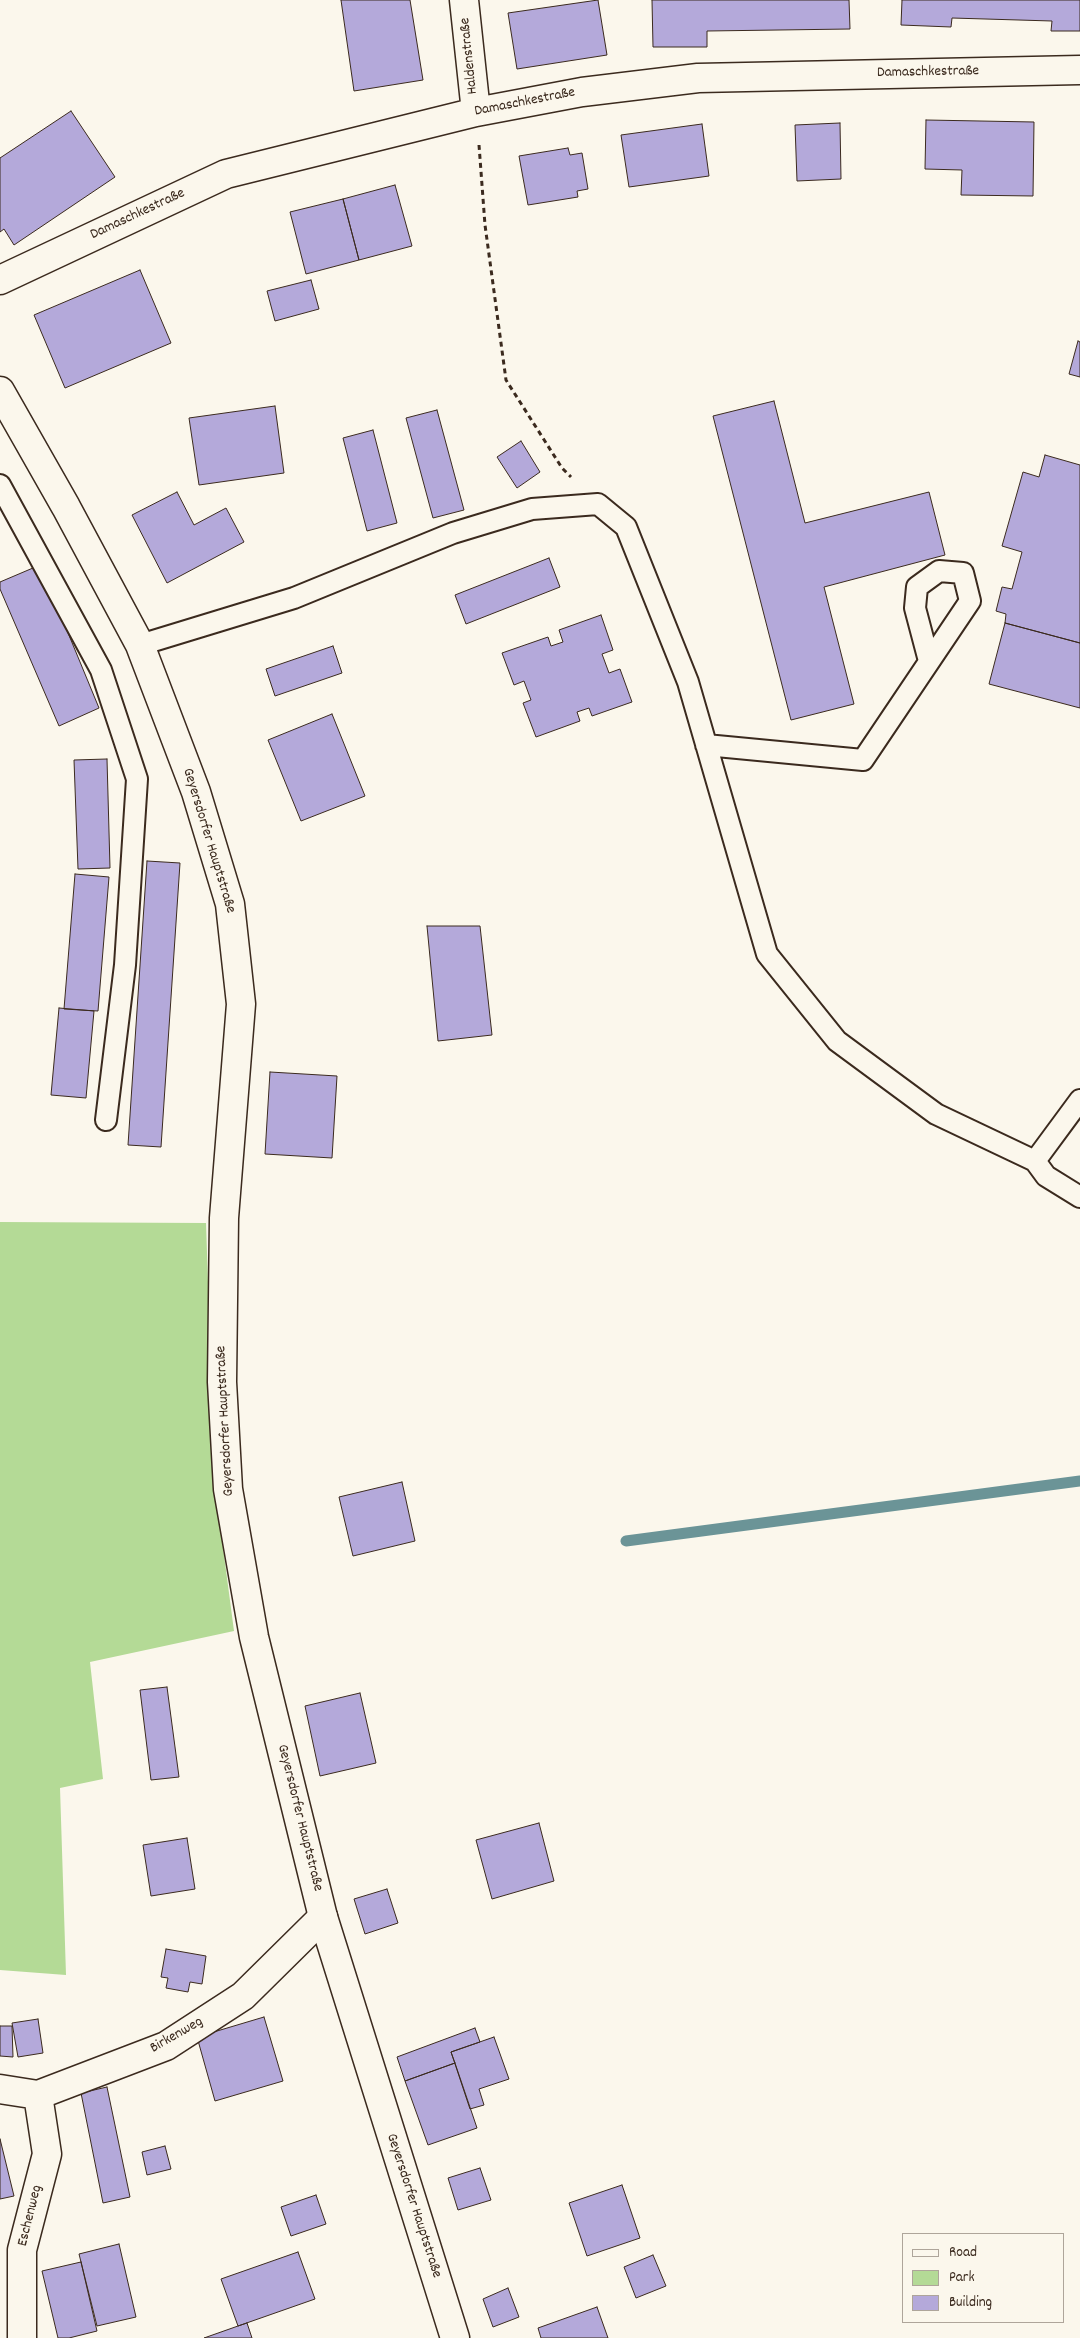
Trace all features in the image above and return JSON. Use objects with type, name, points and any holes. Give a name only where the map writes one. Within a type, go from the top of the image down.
[{"type":"main road","name":"Haldenstraße","points":[[464,0],[476,112]]},
{"type":"main road","name":"Damaschkestraße","points":[[0,280],[226,174],[476,112],[582,92],[698,78],[1080,70]]},
{"type":"main road","name":"Geyersdorfer Hauptstraße","points":[[0,391],[66,507],[140,646],[196,792],[230,904],[241,1004],[224,1218],[222,1382],[228,1489],[254,1637],[324,1917],[456,2338]]},
{"type":"main road","name":"Birkenweg","points":[[0,2089],[38,2095],[166,2046],[243,1996],[324,1917]]},
{"type":"main road","name":"Eschenweg","points":[[22,2338],[22,2250],[47,2154],[38,2095]]},
{"type":"lane","points":[[0,486],[101,670],[136,779],[125,965],[106,1120]]},
{"type":"lane","points":[[140,646],[294,598],[453,533],[532,508],[598,504],[626,527],[688,682],[767,954],[837,1041],[936,1114],[1035,1161],[1046,1176],[1080,1197]]},
{"type":"lane","points":[[706,745],[863,760],[930,661]]},
{"type":"lane","points":[[1035,1161],[1080,1100]]},
{"type":"path","points":[[476,112],[485,225],[506,380],[562,468],[598,504]]},
{"type":"green space","points":[[0,1222],[206,1223],[215,1487],[234,1631],[90,1662],[103,1779],[60,1788],[66,1975],[0,1970]]},
{"type":"building","points":[[341,0],[410,0],[423,80],[354,91]]},
{"type":"building","points":[[598,0],[607,55],[517,69],[508,13]]},
{"type":"building","points":[[652,0],[849,0],[850,29],[707,31],[707,47],[653,47]]},
{"type":"building","points":[[902,0],[1080,0],[1080,31],[1051,31],[1052,21],[952,18],[951,27],[901,25]]},
{"type":"building","points":[[71,111],[115,177],[14,245],[4,229],[0,232],[0,158]]},
{"type":"building","points":[[926,120],[1034,122],[1033,196],[961,195],[962,170],[925,169]]},
{"type":"building","points":[[840,123],[841,179],[797,181],[795,125]]},
{"type":"building","points":[[702,124],[709,176],[629,187],[621,135]]},
{"type":"building","points":[[568,148],[570,155],[582,153],[588,189],[577,191],[578,197],[528,205],[519,156]]},
{"type":"building","points":[[395,185],[412,246],[359,260],[343,199]]},
{"type":"building","points":[[343,199],[359,260],[306,274],[290,212]]},
{"type":"building","points":[[140,270],[171,343],[65,388],[34,315]]},
{"type":"building","points":[[311,280],[319,309],[275,321],[267,291]]},
{"type":"building","points":[[1078,341],[1080,342],[1080,377],[1069,374]]},
{"type":"building","points":[[774,401],[805,523],[929,492],[945,555],[824,587],[854,704],[791,720],[713,416]]},
{"type":"building","points":[[275,406],[284,473],[199,485],[189,418]]},
{"type":"building","points":[[437,410],[464,510],[433,518],[406,418]]},
{"type":"building","points":[[373,430],[397,523],[367,531],[343,438]]},
{"type":"building","points":[[521,441],[540,472],[517,488],[497,457]]},
{"type":"building","points":[[1045,455],[1080,465],[1080,643],[1005,623],[1006,614],[996,611],[1002,587],[1012,589],[1022,552],[1002,546],[1023,472],[1039,477]]},
{"type":"building","points":[[177,492],[194,525],[226,508],[244,542],[167,583],[132,515]]},
{"type":"building","points":[[549,558],[560,587],[466,624],[455,595]]},
{"type":"building","points":[[40,565],[99,708],[59,726],[0,589],[0,582]]},
{"type":"building","points":[[601,615],[613,650],[602,654],[609,673],[620,669],[632,702],[592,716],[589,708],[577,712],[580,721],[536,737],[523,703],[531,700],[524,681],[514,685],[502,653],[548,637],[551,646],[563,642],[559,630]]},
{"type":"building","points":[[1005,623],[1080,643],[1080,708],[989,684]]},
{"type":"building","points":[[333,646],[342,673],[275,696],[266,669]]},
{"type":"building","points":[[332,714],[365,796],[301,821],[268,740]]},
{"type":"building","points":[[107,759],[110,868],[78,869],[74,760]]},
{"type":"building","points":[[147,861],[180,863],[161,1147],[128,1145]]},
{"type":"building","points":[[75,874],[109,877],[98,1011],[64,1009]]},
{"type":"building","points":[[427,926],[480,926],[492,1035],[438,1041]]},
{"type":"building","points":[[59,1008],[94,1011],[86,1098],[51,1095]]},
{"type":"building","points":[[270,1072],[337,1076],[332,1158],[265,1154]]},
{"type":"building","points":[[402,1482],[415,1541],[353,1556],[339,1497]]},
{"type":"building","points":[[167,1687],[179,1777],[151,1780],[140,1690]]},
{"type":"building","points":[[360,1693],[376,1763],[320,1776],[305,1706]]},
{"type":"building","points":[[539,1823],[554,1881],[492,1899],[476,1840]]},
{"type":"building","points":[[187,1838],[195,1889],[151,1896],[143,1845]]},
{"type":"building","points":[[387,1889],[398,1923],[365,1934],[354,1899]]},
{"type":"building","points":[[166,1949],[206,1956],[202,1984],[190,1982],[188,1992],[166,1988],[168,1978],[161,1977]]},
{"type":"building","points":[[264,2017],[283,2081],[215,2101],[197,2037]]},
{"type":"building","points":[[38,2019],[43,2053],[18,2057],[12,2023]]},
{"type":"building","points":[[0,2026],[12,2026],[13,2057],[0,2056]]},
{"type":"building","points":[[475,2028],[480,2042],[451,2052],[455,2063],[405,2081],[397,2057]]},
{"type":"building","points":[[494,2037],[509,2079],[479,2089],[484,2105],[470,2109],[451,2052]]},
{"type":"building","points":[[455,2063],[477,2128],[428,2145],[405,2081]]},
{"type":"building","points":[[107,2087],[130,2197],[103,2203],[81,2093]]},
{"type":"building","points":[[0,2139],[14,2196],[0,2199]]},
{"type":"building","points":[[165,2146],[171,2169],[147,2175],[142,2152]]},
{"type":"building","points":[[480,2168],[491,2200],[458,2210],[448,2178]]},
{"type":"building","points":[[622,2185],[640,2238],[587,2256],[569,2203]]},
{"type":"building","points":[[316,2195],[326,2224],[291,2236],[281,2207]]},
{"type":"building","points":[[119,2244],[136,2317],[97,2326],[79,2254]]},
{"type":"building","points":[[298,2252],[315,2299],[238,2326],[221,2279]]},
{"type":"building","points":[[653,2255],[666,2286],[636,2298],[624,2267]]},
{"type":"building","points":[[81,2262],[97,2331],[69,2338],[58,2338],[42,2271]]},
{"type":"building","points":[[508,2288],[519,2317],[493,2327],[483,2299]]},
{"type":"building","points":[[597,2307],[608,2338],[541,2338],[538,2328]]},
{"type":"building","points":[[247,2323],[252,2338],[204,2338],[238,2326]]},
{"type":"waterway","points":[[626,1541],[1080,1481]]}]
